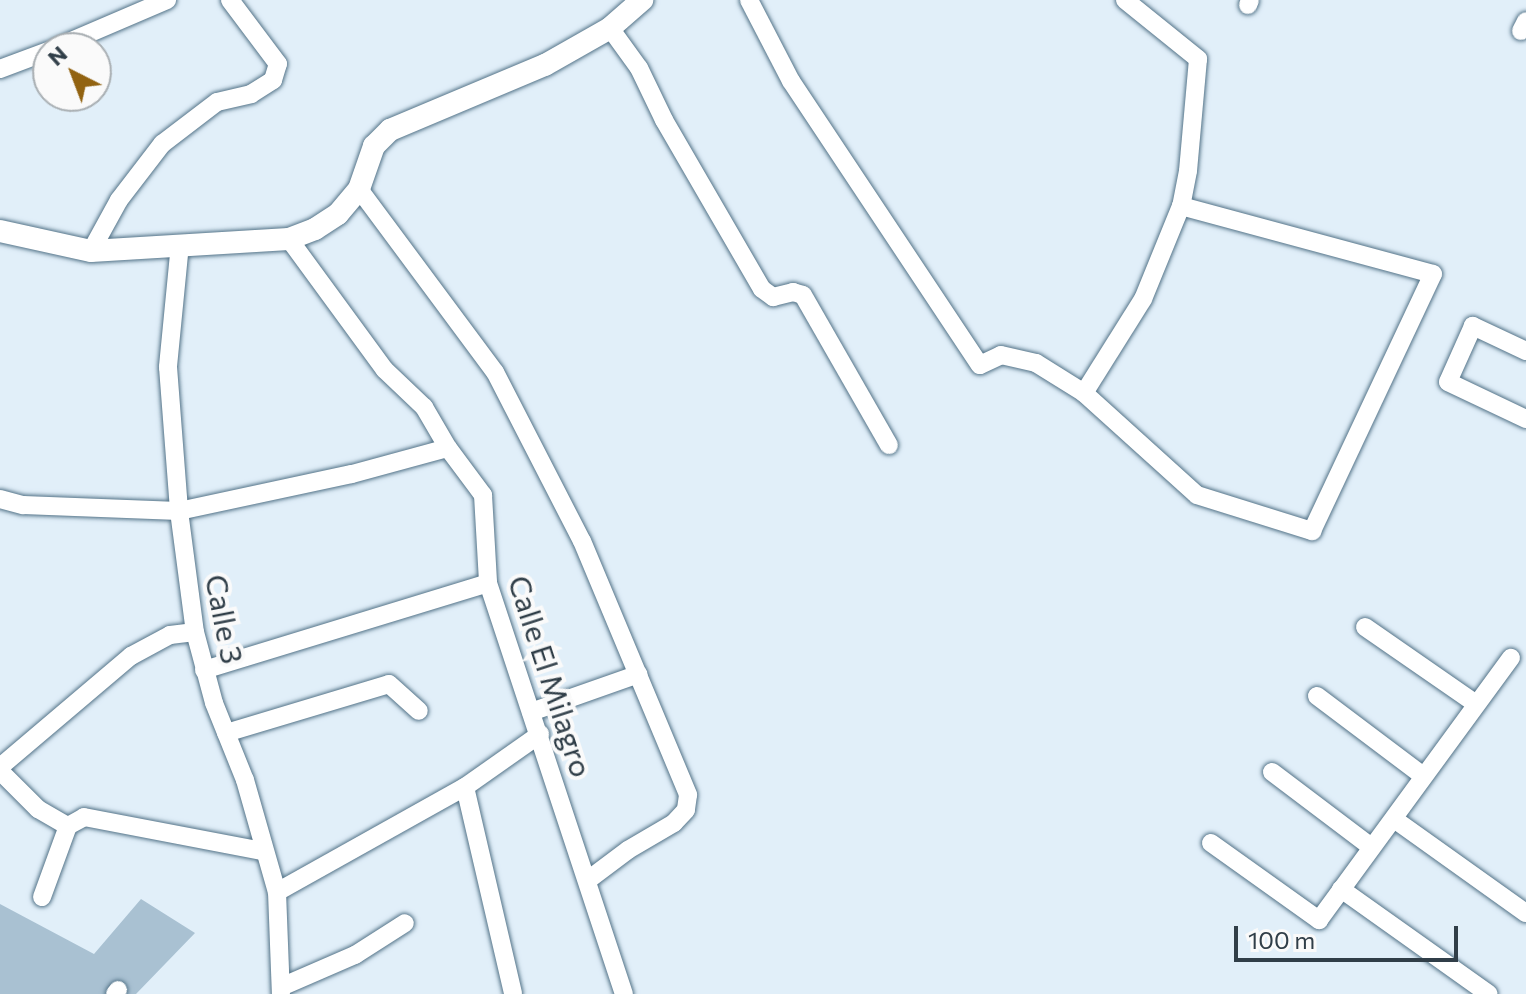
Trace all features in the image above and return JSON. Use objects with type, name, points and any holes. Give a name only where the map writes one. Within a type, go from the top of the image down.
[{"type":"street","points":[[92,32],[167,0]]},
{"type":"street","points":[[91,251],[119,200],[162,144],[217,102],[251,94],[273,80],[278,64],[230,0]]},
{"type":"street","points":[[0,231],[91,251],[289,239],[315,229],[338,214],[359,189],[374,146],[390,130],[545,65],[610,28],[642,0]]},
{"type":"street","points":[[749,0],[791,81],[980,365],[1001,355],[1036,363],[1084,393],[1197,495],[1312,531],[1433,274],[1181,206]]},
{"type":"street","points":[[1084,393],[1143,299],[1181,206],[1188,171],[1198,59],[1125,0]]},
{"type":"street","points":[[610,28],[639,68],[664,120],[762,289],[773,297],[793,292],[803,295],[889,445]]},
{"type":"street","points":[[0,69],[32,57]]},
{"type":"street","points":[[359,189],[495,372],[582,541],[678,766],[688,806],[674,823],[628,850],[588,880]]},
{"type":"street","name":"Calle El Milagro","points":[[289,239],[385,370],[424,407],[448,448],[483,495],[488,583],[624,994]]},
{"type":"street","name":"Calle 3","points":[[180,244],[168,367],[179,511],[195,632],[204,670],[245,780],[277,892],[281,991]]},
{"type":"street","points":[[1526,351],[1473,326],[1448,382],[1526,419]]},
{"type":"street","points":[[0,499],[23,505],[179,511],[352,474],[448,448]]},
{"type":"street","points":[[204,670],[488,583]]},
{"type":"street","points":[[1365,627],[1476,704]]},
{"type":"street","points":[[68,826],[38,809],[0,769],[131,656],[170,635],[195,632]]},
{"type":"street","points":[[1211,843],[1319,920],[1511,658]]},
{"type":"street","points":[[531,712],[639,674]]},
{"type":"street","points":[[226,733],[389,684],[419,711]]},
{"type":"street","points":[[1317,696],[1423,776]]},
{"type":"street","points":[[277,892],[465,787],[540,734]]},
{"type":"street","points":[[1272,772],[1371,847]]},
{"type":"street","points":[[465,787],[513,994]]},
{"type":"street","points":[[42,897],[68,826],[84,817],[263,851]]},
{"type":"street","points":[[1394,819],[1526,913]]},
{"type":"street","points":[[1341,889],[1489,994]]},
{"type":"street","points":[[281,991],[355,955],[405,923]]},
{"type":"shaded area","points":[[141,899],[195,933],[136,994],[0,994],[0,904],[94,954]]}]
